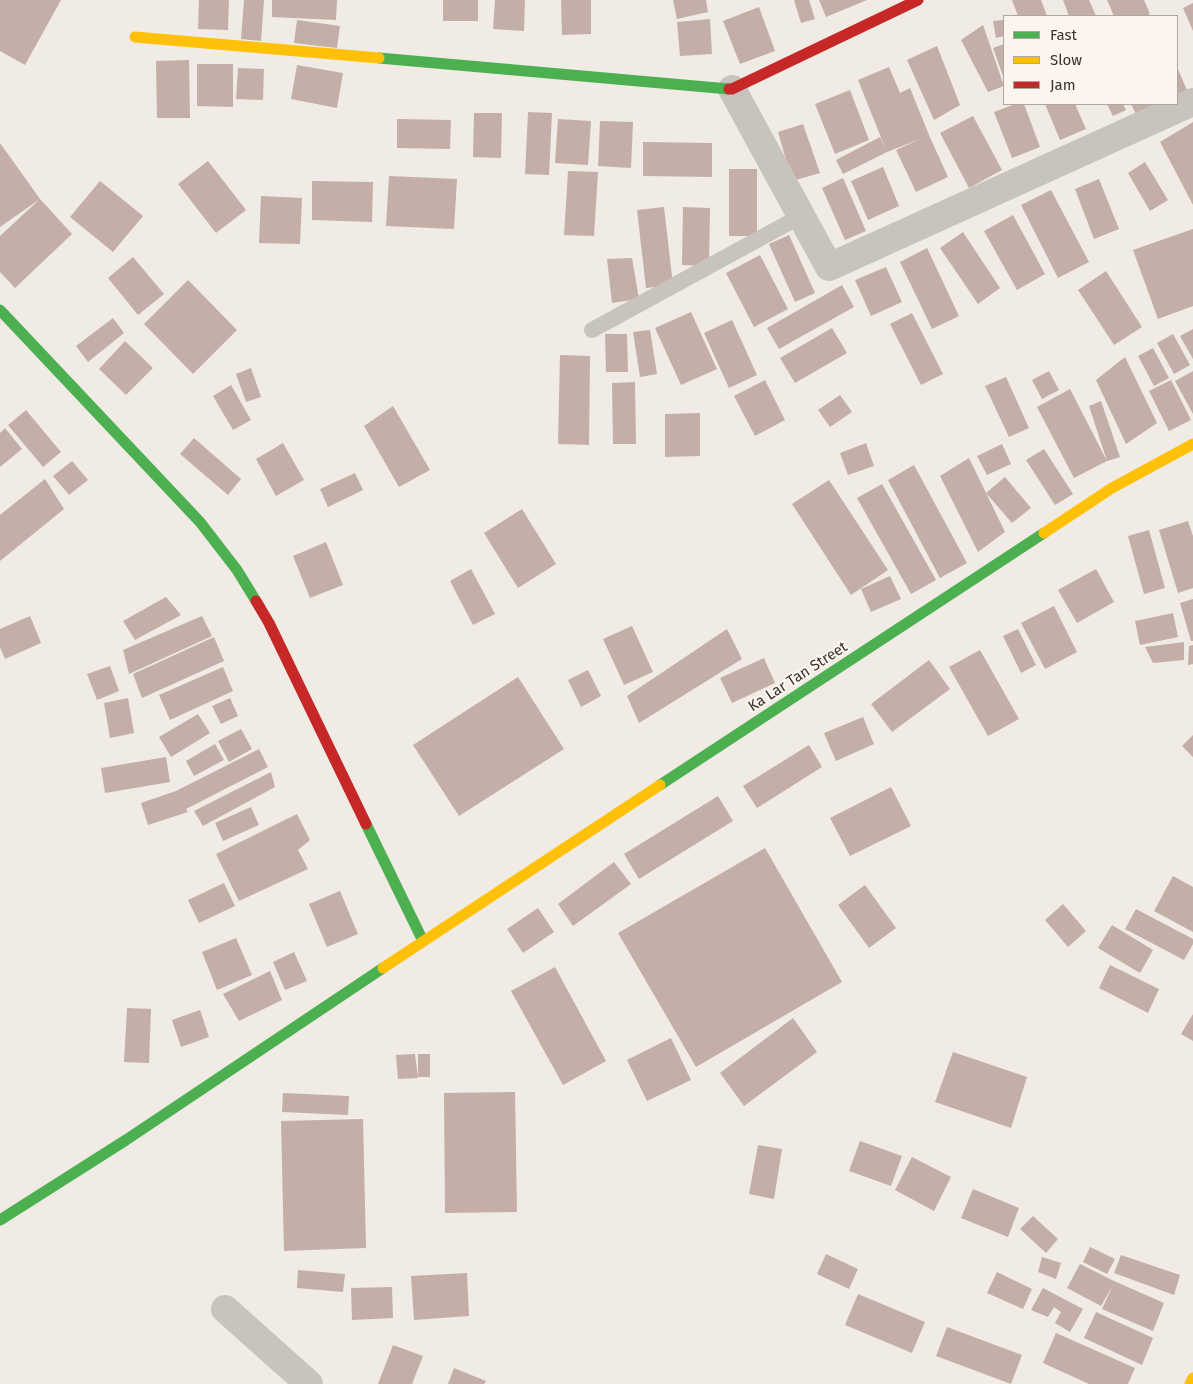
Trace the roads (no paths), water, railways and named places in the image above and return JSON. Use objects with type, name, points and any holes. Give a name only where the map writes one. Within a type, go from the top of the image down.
[{"type":"street","points":[[135,37],[732,89],[918,0]]},
{"type":"street","points":[[732,89],[829,267],[1193,102]]},
{"type":"street","points":[[0,310],[200,522],[237,570],[269,623],[423,941]]},
{"type":"street","name":"Ka Lar Tan Street","points":[[0,1220],[126,1140],[423,941],[1112,488],[1193,444]]},
{"type":"street","points":[[225,1309],[309,1384]]},
{"type":"street","points":[[1190,1384],[1193,1378]]},
{"type":"lane","points":[[592,330],[801,216]]}]
